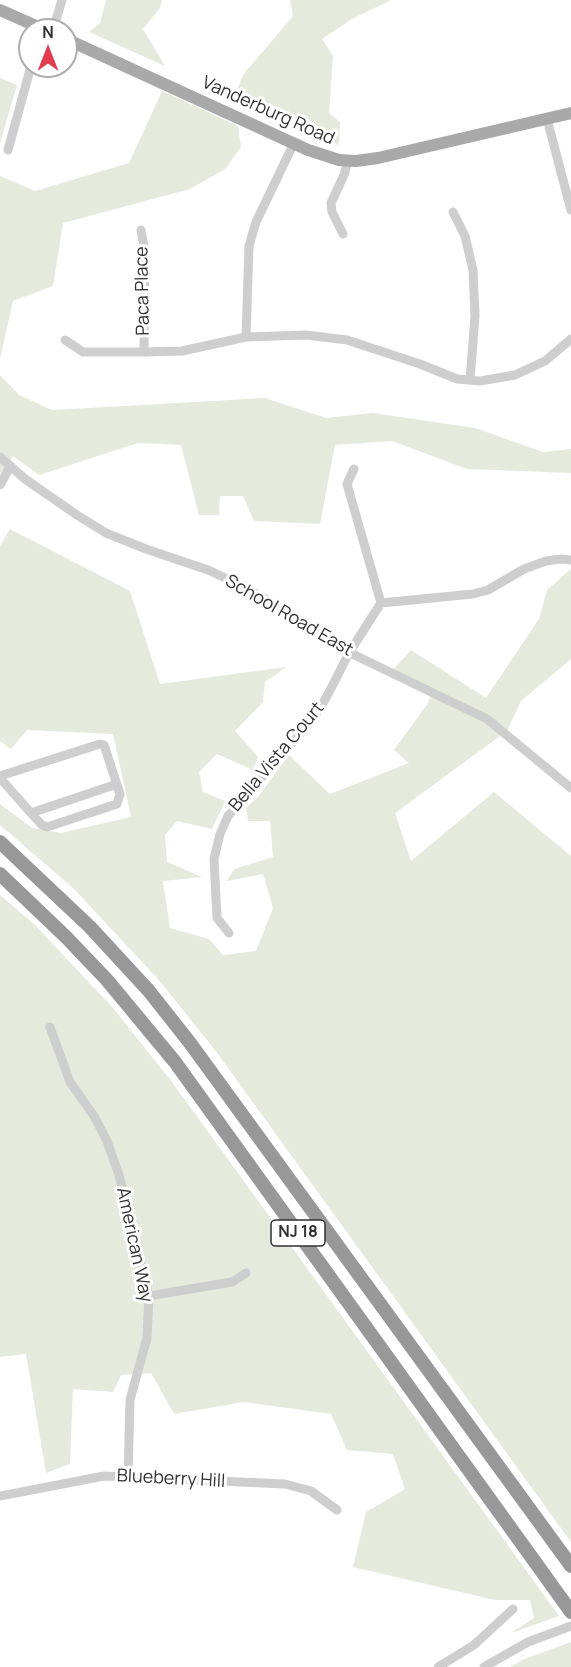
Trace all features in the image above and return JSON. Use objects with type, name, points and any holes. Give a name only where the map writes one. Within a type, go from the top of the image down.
[{"type":"highway","name":"NJ 18","points":[[0,843],[90,927],[166,1013],[224,1088],[571,1566]]},
{"type":"highway","name":"NJ 18","points":[[0,874],[66,937],[106,980],[175,1062],[571,1612]]},
{"type":"main road","points":[[0,10],[18,18]]},
{"type":"main road","name":"Vanderburg Road","points":[[78,44],[331,159],[348,161],[378,158],[571,113]]},
{"type":"street","points":[[52,18],[62,0]]},
{"type":"street","points":[[8,150],[28,78]]},
{"type":"street","points":[[547,119],[571,210]]},
{"type":"street","points":[[246,337],[249,246],[256,222],[294,143]]},
{"type":"street","points":[[343,234],[332,212],[331,203],[348,161]]},
{"type":"street","points":[[453,212],[465,236],[473,270],[475,316],[470,380]]},
{"type":"street","name":"Paca Place","points":[[141,230],[145,252],[144,352]]},
{"type":"street","points":[[64,340],[83,352],[144,352],[182,351],[246,337],[306,335],[347,340],[457,379],[480,381],[515,375],[544,361],[571,339]]},
{"type":"street","name":"School Road East","points":[[0,457],[10,467],[77,515],[106,532],[146,549],[208,570],[243,586],[349,653],[487,719],[571,788]]},
{"type":"street","points":[[0,485],[10,467]]},
{"type":"street","points":[[354,469],[347,484],[381,603],[473,594],[488,590],[524,569],[546,561],[571,560]]},
{"type":"street","name":"Bella Vista Court","points":[[229,933],[218,918],[214,859],[220,834],[228,816],[312,719],[326,698],[349,653],[381,603]]},
{"type":"street","points":[[102,744],[107,753],[120,798],[113,806],[47,827],[42,825],[0,777],[102,744]]},
{"type":"street","points":[[31,813],[117,784]]},
{"type":"street","name":"American Way","points":[[50,1027],[70,1082],[94,1116],[107,1141],[119,1175],[149,1296],[147,1338],[130,1400],[128,1477]]},
{"type":"street","points":[[149,1296],[232,1282],[246,1273]]},
{"type":"street","name":"Blueberry Hill","points":[[0,1496],[88,1477],[128,1477],[285,1484],[311,1491],[337,1510]]},
{"type":"street","points":[[438,1667],[474,1645],[513,1609]]},
{"type":"street","points":[[484,1667],[528,1642],[569,1627]]},
{"type":"shaded area","points":[[106,0],[162,0],[160,8],[143,29],[165,66],[89,32],[100,23]]},
{"type":"shaded area","points":[[290,0],[391,0],[352,19],[322,39],[333,56],[329,113],[340,122],[339,145],[234,97],[243,75],[293,16]]},
{"type":"shaded area","points":[[0,78],[17,85],[0,143]]},
{"type":"shaded area","points":[[162,91],[238,126],[241,147],[225,169],[190,189],[63,223],[53,286],[13,301],[0,359],[0,176],[35,191],[129,163]]},
{"type":"shaded area","points":[[0,375],[19,395],[52,410],[265,398],[326,418],[373,413],[475,428],[543,452],[571,449],[571,473],[467,469],[392,441],[335,445],[320,524],[254,521],[243,496],[220,496],[219,515],[199,515],[181,445],[138,443],[39,475],[13,456],[0,480]]},
{"type":"shaded area","points":[[10,529],[130,591],[160,684],[286,667],[265,682],[263,702],[235,731],[258,757],[253,770],[217,754],[199,772],[203,792],[225,801],[212,829],[177,821],[165,835],[167,862],[202,877],[163,881],[170,928],[209,939],[223,955],[256,951],[273,908],[263,874],[227,881],[234,869],[273,857],[270,821],[248,821],[246,808],[258,797],[289,755],[330,794],[409,763],[394,750],[428,703],[432,690],[391,672],[411,650],[486,698],[539,619],[547,590],[571,569],[571,659],[521,701],[507,731],[395,813],[411,861],[494,792],[571,856],[571,1542],[215,1050],[158,979],[73,888],[0,825],[0,804],[32,828],[61,833],[131,817],[113,734],[27,730],[11,749],[0,741],[0,546]]},
{"type":"shaded area","points":[[0,895],[36,926],[113,1008],[172,1082],[559,1616],[511,1633],[534,1618],[530,1600],[495,1600],[353,1567],[366,1512],[405,1489],[393,1454],[347,1450],[331,1414],[244,1402],[174,1414],[151,1373],[121,1375],[113,1392],[73,1389],[70,1464],[46,1473],[26,1354],[0,1357]]},
{"type":"shaded area","points":[[571,1642],[571,1667],[510,1667],[522,1660]]}]
